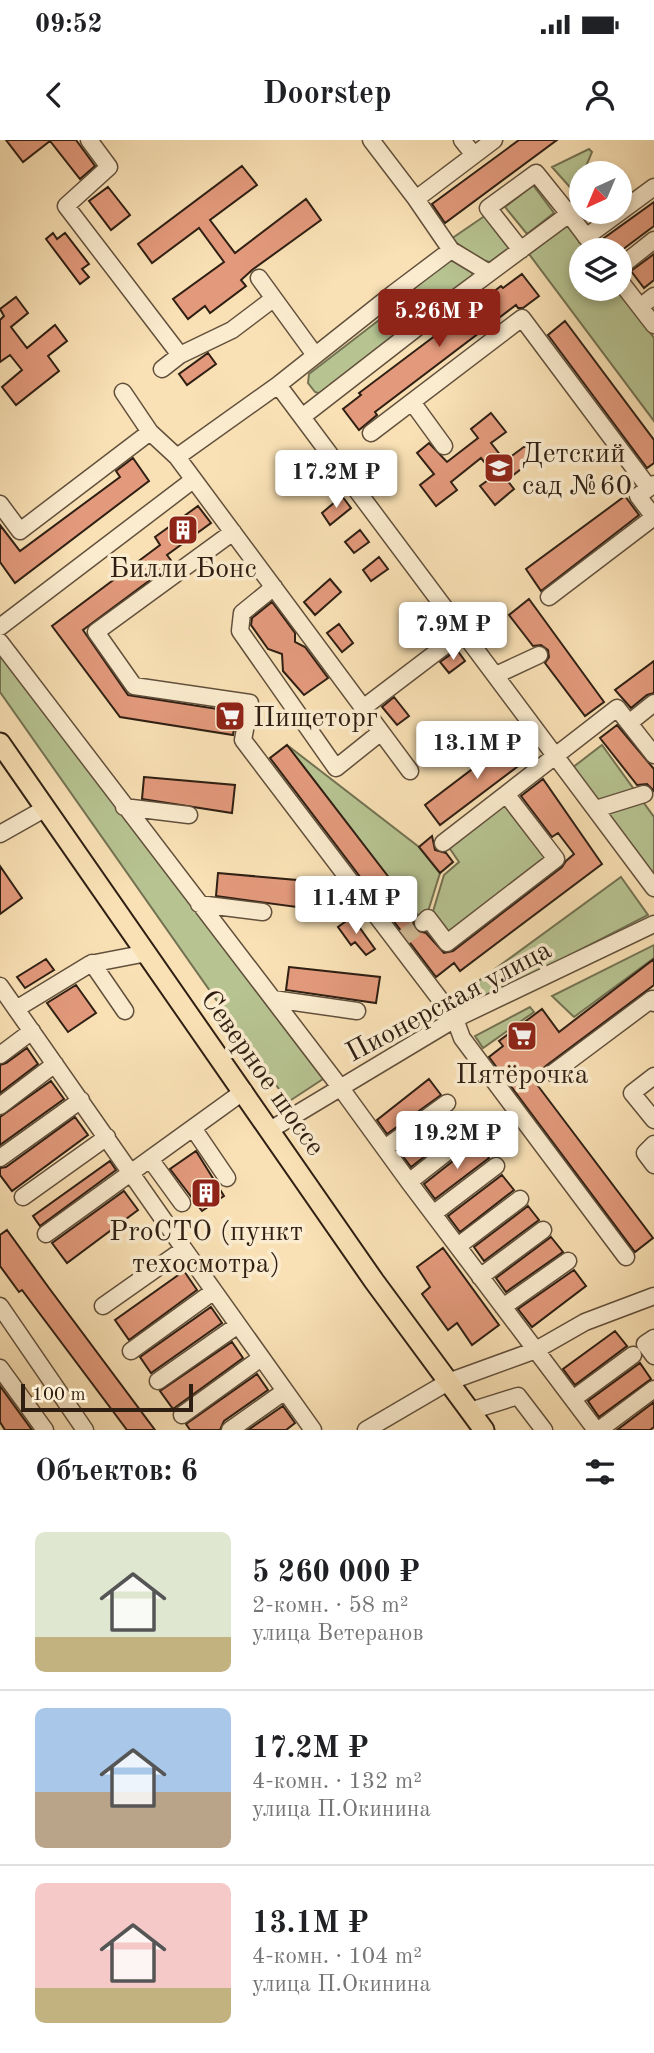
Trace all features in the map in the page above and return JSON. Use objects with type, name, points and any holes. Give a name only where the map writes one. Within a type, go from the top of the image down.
[{"type":"main road","name":"Северное шоссе","points":[[2,750],[46,808],[374,1281],[484,1430]]},
{"type":"street","points":[[89,140],[109,167],[66,206],[180,355]]},
{"type":"street","points":[[371,140],[451,250],[489,274]]},
{"type":"street","points":[[462,140],[474,155]]},
{"type":"street","points":[[416,199],[494,140]]},
{"type":"street","points":[[521,250],[488,208],[536,173],[569,203]]},
{"type":"street","points":[[598,238],[654,187]]},
{"type":"street","points":[[302,417],[569,214]]},
{"type":"street","points":[[632,257],[654,240]]},
{"type":"street","points":[[177,457],[278,385],[451,250]]},
{"type":"street","points":[[259,278],[315,355]]},
{"type":"street","points":[[394,293],[446,306]]},
{"type":"street","points":[[640,307],[654,296]]},
{"type":"street","points":[[632,297],[654,325]]},
{"type":"street","points":[[162,369],[180,355],[232,330],[273,299]]},
{"type":"street","points":[[371,433],[522,318],[652,486],[638,496],[654,517],[549,597]]},
{"type":"street","points":[[278,385],[654,888]]},
{"type":"street","points":[[122,392],[150,432],[177,457],[410,771]]},
{"type":"street","points":[[411,402],[444,446]]},
{"type":"street","points":[[0,504],[20,531],[150,432]]},
{"type":"street","points":[[0,627],[193,480]]},
{"type":"street","points":[[233,532],[96,632],[134,686],[250,703],[243,740],[400,941],[455,1019],[462,1038],[626,1257]]},
{"type":"street","points":[[274,587],[242,613],[240,631],[335,768],[381,732]]},
{"type":"street","points":[[363,708],[463,632]]},
{"type":"street","points":[[0,642],[341,1087],[480,1277],[598,1430],[654,1389]]},
{"type":"street","points":[[496,675],[539,655]]},
{"type":"street","points":[[629,723],[654,703]]},
{"type":"street","points":[[443,843],[617,708],[654,755]]},
{"type":"street","points":[[423,923],[428,918],[447,943],[556,859],[506,794]]},
{"type":"street","points":[[596,810],[644,794]]},
{"type":"street","points":[[124,807],[189,816]]},
{"type":"street","points":[[0,834],[46,808]]},
{"type":"street","points":[[200,904],[263,912]]},
{"type":"street","name":"Пионерская улица","points":[[270,1130],[455,1019],[654,924]]},
{"type":"street","points":[[147,953],[92,963],[6,1000],[32,1031],[313,1430]]},
{"type":"street","points":[[92,963],[125,1011]]},
{"type":"street","points":[[273,999],[357,1011]]},
{"type":"street","points":[[554,1073],[652,999],[654,1003]]},
{"type":"street","points":[[0,1055],[32,1031]]},
{"type":"street","points":[[0,1106],[55,1064]]},
{"type":"street","points":[[654,1076],[632,1093],[654,1121]]},
{"type":"street","points":[[46,1234],[244,1091]]},
{"type":"street","points":[[0,1158],[81,1100]]},
{"type":"street","points":[[385,1148],[447,1103]]},
{"type":"street","points":[[193,1128],[228,1178]]},
{"type":"street","points":[[409,1182],[471,1133]]},
{"type":"street","points":[[23,1197],[107,1137]]},
{"type":"street","points":[[654,1144],[645,1153],[654,1165]]},
{"type":"street","points":[[150,1159],[182,1203]]},
{"type":"street","points":[[433,1214],[496,1166]]},
{"type":"street","points":[[458,1246],[520,1199]]},
{"type":"street","points":[[480,1277],[544,1230]]},
{"type":"street","points":[[103,1306],[184,1249]]},
{"type":"street","points":[[503,1307],[568,1261]]},
{"type":"street","points":[[131,1351],[214,1291]]},
{"type":"street","points":[[366,1430],[393,1423],[448,1382],[536,1350],[585,1322],[654,1296]]},
{"type":"street","points":[[0,1306],[85,1430]]},
{"type":"street","points":[[158,1381],[238,1325]]},
{"type":"street","points":[[654,1338],[645,1344],[654,1356]]},
{"type":"street","points":[[573,1399],[633,1355]]},
{"type":"street","points":[[183,1415],[261,1358]]},
{"type":"street","points":[[0,1368],[45,1430]]},
{"type":"street","points":[[230,1430],[285,1391]]},
{"type":"street","points":[[470,1411],[517,1396],[544,1430]]},
{"type":"green space","points":[[589,149],[592,152],[588,161],[569,161],[569,186],[552,167]]},
{"type":"green space","points":[[533,185],[554,213],[527,234],[505,207]]},
{"type":"green space","points":[[486,215],[510,247],[490,262],[480,260],[451,239]]},
{"type":"green space","points":[[569,223],[580,238],[569,238],[569,301],[627,301],[654,338],[654,421],[529,254]]},
{"type":"green space","points":[[449,259],[457,260],[472,270],[472,278],[444,300],[410,292]]},
{"type":"green space","points":[[405,300],[437,308],[325,395],[315,392],[308,383],[309,374]]},
{"type":"green space","points":[[0,653],[323,1079],[288,1102],[0,692]]},
{"type":"green space","points":[[287,745],[419,847],[440,873],[426,918],[422,921]]},
{"type":"green space","points":[[602,745],[654,817],[654,877],[572,768]]},
{"type":"green space","points":[[506,796],[554,859],[447,940],[431,918],[444,875],[459,862],[446,843]]},
{"type":"green space","points":[[621,877],[648,915],[461,1011],[454,999]]},
{"type":"green space","points":[[654,945],[654,958],[574,1017],[552,996]]},
{"type":"green space","points":[[530,1007],[534,1012],[483,1048],[475,1036]]},
{"type":"building","points":[[6,140],[76,140],[95,166],[80,179],[50,141],[23,162]]},
{"type":"building","points":[[519,140],[557,140],[445,223],[432,204]]},
{"type":"building","points":[[242,166],[257,185],[210,220],[235,253],[306,199],[321,220],[252,270],[241,280],[246,286],[210,313],[205,306],[188,319],[173,299],[224,262],[199,228],[152,263],[138,244]]},
{"type":"building","points":[[108,187],[130,215],[111,230],[89,201]]},
{"type":"building","points":[[654,202],[654,226],[632,242],[632,238],[604,238],[623,224],[632,224],[632,218]]},
{"type":"building","points":[[53,233],[57,239],[65,233],[89,264],[82,269],[89,277],[80,284],[46,239]]},
{"type":"building","points":[[654,254],[654,280],[644,288],[632,270]]},
{"type":"building","points":[[522,274],[539,296],[523,308],[516,305],[375,412],[377,415],[359,430],[343,409],[361,395],[359,393],[501,286],[503,288]]},
{"type":"building","points":[[16,297],[28,313],[11,327],[27,348],[55,325],[67,341],[48,356],[59,371],[16,405],[2,387],[22,370],[10,355],[0,362],[0,320],[4,316],[0,309]]},
{"type":"building","points":[[565,321],[654,440],[654,463],[647,468],[548,335]]},
{"type":"building","points":[[208,353],[216,364],[187,385],[179,374]]},
{"type":"building","points":[[491,413],[506,432],[491,443],[505,461],[525,446],[535,458],[507,480],[514,489],[495,505],[480,486],[495,475],[481,458],[451,482],[457,490],[436,506],[420,485],[434,474],[417,453],[429,443],[447,462],[478,438],[471,429]]},
{"type":"building","points":[[133,458],[149,481],[15,583],[0,562],[0,525],[20,551],[120,477],[116,471]]},
{"type":"building","points":[[342,496],[351,508],[330,525],[322,513]]},
{"type":"building","points":[[625,496],[639,515],[541,591],[526,569]]},
{"type":"building","points":[[198,506],[211,523],[167,555],[173,563],[83,630],[128,695],[237,712],[233,735],[120,717],[52,626],[160,545],[155,537]]},
{"type":"building","points":[[360,530],[369,542],[354,553],[345,542]]},
{"type":"building","points":[[379,557],[388,569],[371,581],[363,570]]},
{"type":"building","points":[[330,579],[341,592],[315,615],[304,602]]},
{"type":"building","points":[[529,599],[604,702],[585,716],[545,663],[549,657],[548,650],[541,645],[533,646],[509,615]]},
{"type":"building","points":[[272,602],[295,633],[295,642],[305,647],[328,678],[304,695],[283,671],[282,654],[268,649],[251,625],[252,618]]},
{"type":"building","points":[[339,624],[353,643],[342,652],[327,633]]},
{"type":"building","points":[[457,650],[465,661],[449,673],[440,662]]},
{"type":"building","points":[[654,661],[654,693],[647,695],[631,708],[615,690]]},
{"type":"building","points":[[394,697],[409,716],[397,725],[382,707]]},
{"type":"building","points":[[617,725],[654,769],[654,791],[647,784],[637,785],[600,738]]},
{"type":"building","points":[[513,738],[529,758],[440,825],[425,805]]},
{"type":"building","points":[[287,745],[417,914],[413,921],[415,930],[426,933],[444,953],[453,951],[562,867],[574,854],[558,833],[552,837],[521,796],[543,779],[602,864],[460,971],[454,963],[436,977],[270,758]]},
{"type":"building","points":[[144,777],[235,785],[232,813],[142,799]]},
{"type":"building","points":[[432,836],[435,850],[446,853],[453,862],[440,873],[419,847]]},
{"type":"building","points":[[0,866],[22,898],[0,914]]},
{"type":"building","points":[[218,873],[308,881],[304,908],[216,896]]},
{"type":"building","points":[[352,917],[375,949],[366,955],[355,942],[351,945],[338,927]]},
{"type":"building","points":[[46,959],[54,970],[25,988],[17,977]]},
{"type":"building","points":[[654,959],[654,985],[532,1078],[653,1238],[635,1252],[489,1057],[503,1046],[499,1041],[542,1009],[559,1032]]},
{"type":"building","points":[[289,967],[380,977],[376,1003],[286,990]]},
{"type":"building","points":[[76,985],[96,1013],[68,1032],[47,1003]]},
{"type":"building","points":[[27,1048],[38,1064],[0,1093],[0,1065]]},
{"type":"building","points":[[429,1079],[441,1095],[387,1134],[377,1120]]},
{"type":"building","points":[[51,1081],[64,1099],[0,1145],[0,1117]]},
{"type":"building","points":[[453,1112],[464,1126],[411,1167],[399,1151]]},
{"type":"building","points":[[75,1117],[88,1135],[12,1191],[0,1175],[0,1168],[6,1167]]},
{"type":"building","points":[[477,1142],[489,1158],[435,1199],[424,1184]]},
{"type":"building","points":[[196,1151],[224,1196],[202,1211],[170,1169]]},
{"type":"building","points":[[110,1161],[116,1170],[40,1226],[33,1216]]},
{"type":"building","points":[[502,1175],[514,1190],[460,1232],[448,1216]]},
{"type":"building","points":[[124,1191],[138,1210],[67,1263],[52,1243]]},
{"type":"building","points":[[528,1206],[539,1220],[484,1261],[474,1247]]},
{"type":"building","points":[[7,1230],[155,1430],[127,1430],[22,1290],[19,1292],[0,1266],[0,1235]]},
{"type":"building","points":[[551,1237],[563,1252],[506,1292],[496,1278]]},
{"type":"building","points":[[443,1248],[499,1325],[472,1345],[457,1323],[448,1330],[422,1294],[430,1287],[417,1267]]},
{"type":"building","points":[[574,1270],[586,1286],[532,1327],[518,1309]]},
{"type":"building","points":[[184,1271],[197,1290],[129,1340],[115,1320]]},
{"type":"building","points":[[211,1307],[222,1323],[151,1373],[140,1357]]},
{"type":"building","points":[[615,1331],[627,1346],[575,1385],[563,1369]]},
{"type":"building","points":[[232,1342],[243,1358],[173,1409],[160,1391]]},
{"type":"building","points":[[640,1363],[651,1379],[599,1417],[588,1401]]},
{"type":"building","points":[[257,1374],[268,1390],[224,1421],[220,1430],[190,1430],[186,1424]]},
{"type":"building","points":[[0,1386],[32,1430],[5,1430],[0,1422]]},
{"type":"building","points":[[654,1402],[654,1427],[650,1430],[617,1430]]},
{"type":"building","points":[[283,1406],[295,1423],[286,1430],[248,1430]]},
{"type":"tunnel","points":[[403,938],[423,923]]},
{"type":"place","name":"Детский сад №60","points":[[499,468]]},
{"type":"place","name":"Билли Бонс","points":[[183,530]]},
{"type":"place","name":"Пищеторг","points":[[230,716]]},
{"type":"place","name":"Пятёрочка","points":[[522,1036]]},
{"type":"place","name":"ProСТО (пункт техосмотра)","points":[[206,1193]]}]
